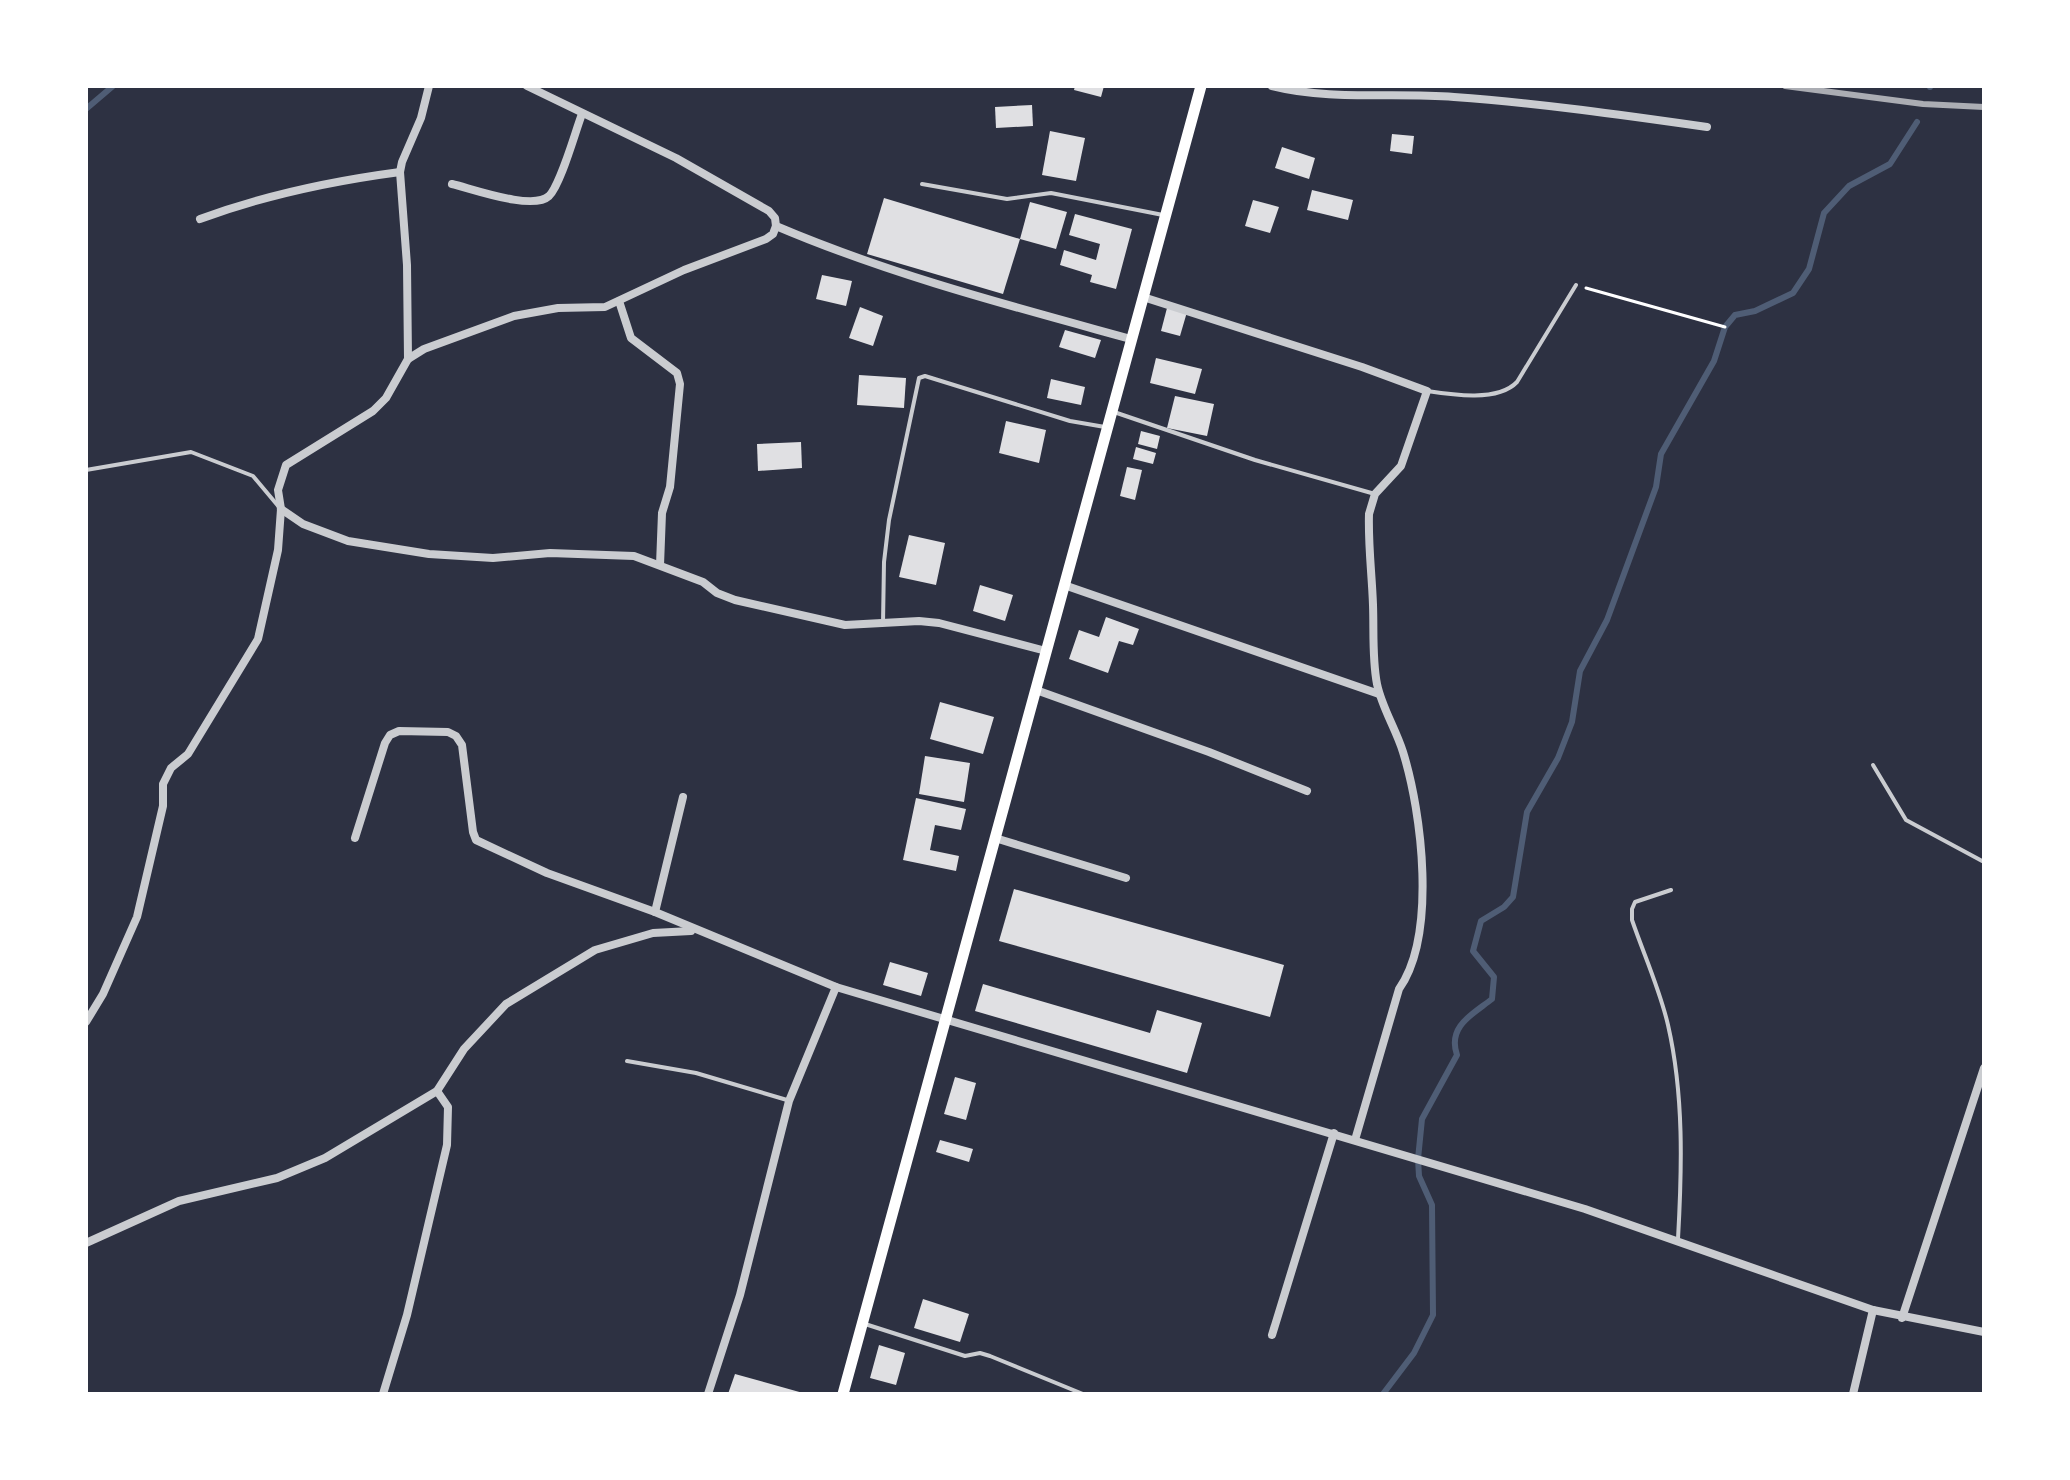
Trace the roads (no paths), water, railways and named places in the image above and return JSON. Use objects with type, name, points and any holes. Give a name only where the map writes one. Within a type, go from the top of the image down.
[{"type":"main road","points":[[843,1394],[1201,86]]},
{"type":"street","points":[[408,359],[407,265],[400,172],[421,118],[429,86]]},
{"type":"street","points":[[86,1022],[103,994],[137,917],[163,806],[163,784],[171,768],[188,754],[258,639],[278,550],[281,509],[278,490],[286,465],[373,411],[386,398],[408,359],[424,349],[514,316],[558,308],[605,307],[684,270],[773,234],[775,218],[769,211],[676,158],[527,86]]},
{"type":"street","points":[[1272,86],[1366,97],[1451,96],[1707,127]]},
{"type":"street","points":[[452,184],[521,201],[538,202],[548,197],[556,186],[582,114]]},
{"type":"street","points":[[200,219],[290,191],[400,172]]},
{"type":"street","points":[[776,226],[843,254],[918,279],[1131,339]]},
{"type":"street","points":[[1143,297],[1427,391],[1401,466],[1375,494],[1369,514],[1376,680],[1415,793],[1423,868],[1415,956],[1410,973],[1399,989],[1355,1140]]},
{"type":"street","points":[[619,301],[631,338],[677,373],[680,384],[670,487],[662,513],[660,565]]},
{"type":"street","points":[[281,509],[303,524],[348,541],[429,554],[493,558],[550,553],[634,556],[703,582],[717,593],[735,600],[845,625],[919,621],[939,623],[1046,651]]},
{"type":"street","points":[[1064,585],[1379,694]]},
{"type":"street","points":[[1036,690],[1307,791]]},
{"type":"street","points":[[355,838],[390,735],[399,731],[448,732],[456,736],[462,745],[476,840],[547,873],[655,912],[836,987],[1585,1209],[1873,1310],[1984,1332]]},
{"type":"street","points":[[655,912],[683,797]]},
{"type":"street","points":[[995,838],[1126,878]]},
{"type":"street","points":[[86,1243],[179,1201],[299,1171],[325,1158],[437,1091],[464,1049],[506,1004],[595,950],[653,933],[696,931]]},
{"type":"street","points":[[708,1394],[740,1295],[789,1101],[836,987]]},
{"type":"street","points":[[1902,1318],[1984,1068]]},
{"type":"street","points":[[383,1394],[407,1315],[447,1145],[448,1107],[437,1091]]},
{"type":"street","points":[[1272,1335],[1334,1133]]},
{"type":"street","points":[[1853,1394],[1873,1310]]},
{"type":"lane","points":[[922,184],[1007,199],[1051,193],[1165,215]]},
{"type":"lane","points":[[1427,391],[1484,394],[1510,390],[1576,285]]},
{"type":"lane","points":[[883,623],[884,562],[889,520],[919,378],[925,376],[1070,421],[1107,428]]},
{"type":"lane","points":[[1112,412],[1255,460],[1375,494]]},
{"type":"lane","points":[[86,470],[191,452],[253,476],[281,509]]},
{"type":"lane","points":[[1873,765],[1906,820],[1984,862]]},
{"type":"lane","points":[[1671,890],[1635,902],[1632,920],[1667,1022],[1677,1072],[1682,1175],[1678,1241]]},
{"type":"lane","points":[[627,1061],[707,1076],[789,1101]]},
{"type":"lane","points":[[863,1323],[965,1356],[980,1353],[990,1356],[1083,1394]]},
{"type":"waterway","points":[[86,109],[113,86]]},
{"type":"waterway","points":[[1383,1394],[1414,1353],[1433,1315],[1432,1205],[1419,1176],[1418,1159],[1422,1119],[1457,1055],[1455,1045],[1459,1028],[1492,999],[1494,977],[1473,951],[1481,921],[1504,907],[1513,897],[1527,812],[1558,758],[1572,722],[1580,671],[1607,620],[1656,487],[1661,454],[1714,361],[1725,327],[1735,315],[1755,311],[1793,293],[1809,269],[1824,213],[1849,186],[1890,164],[1917,122]]},
{"type":"railway","points":[[1785,86],[1923,104],[1984,107]]}]
